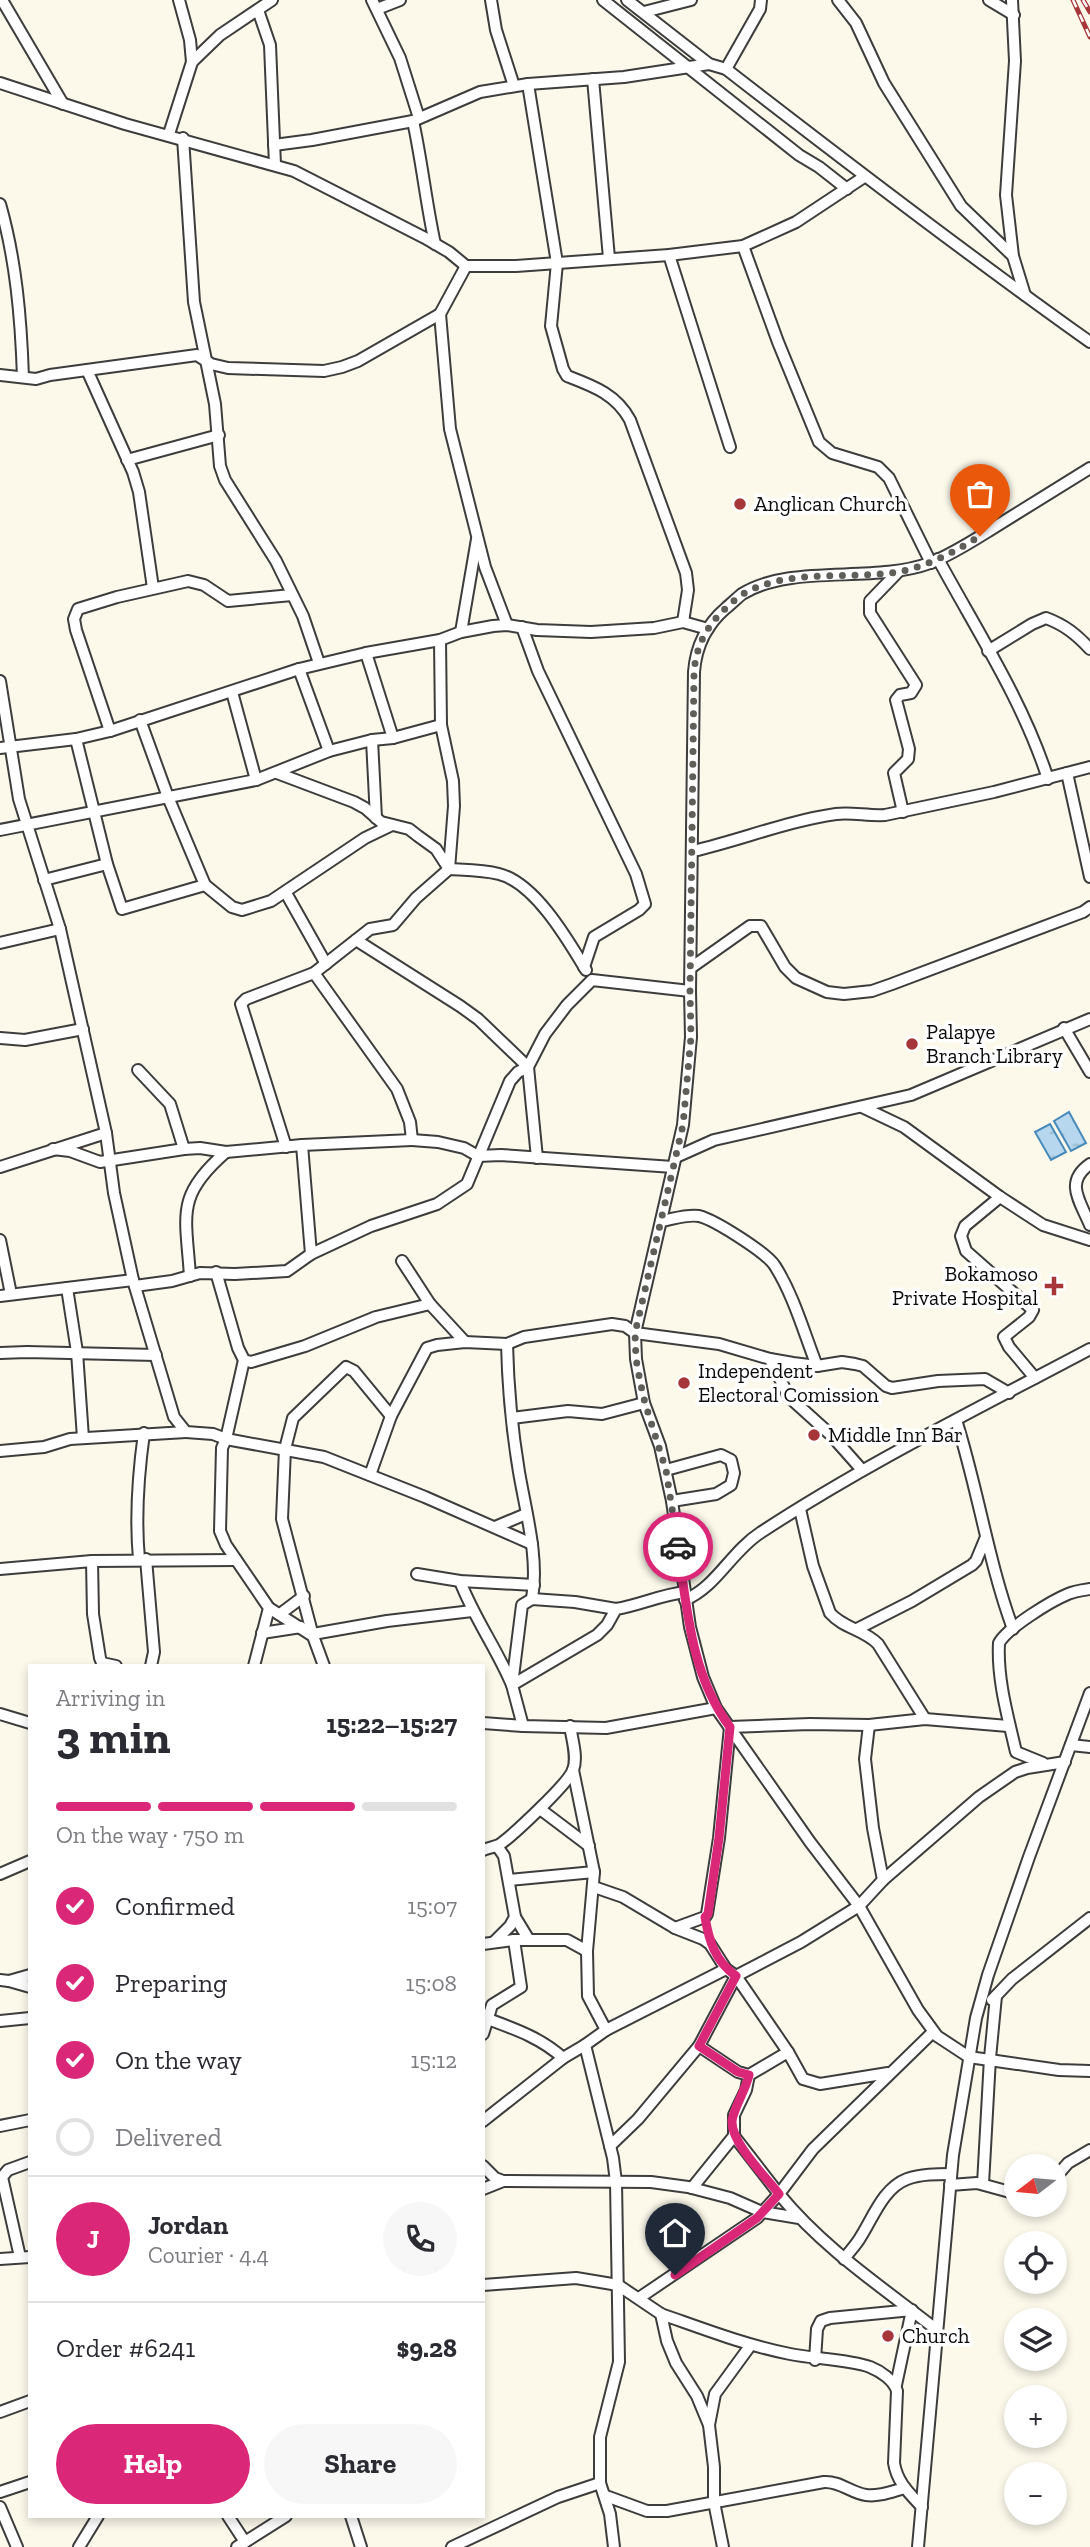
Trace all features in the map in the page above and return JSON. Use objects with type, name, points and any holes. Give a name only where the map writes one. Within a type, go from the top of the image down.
[{"type":"street","points":[[2,0],[63,104]]},
{"type":"street","points":[[169,134],[192,62],[190,40],[179,0]]},
{"type":"street","points":[[192,62],[220,35],[272,0]]},
{"type":"street","points":[[400,0],[375,5],[400,58],[416,120],[435,244]]},
{"type":"street","points":[[491,0],[496,30],[514,86]]},
{"type":"street","points":[[603,0],[846,189]]},
{"type":"street","points":[[627,0],[709,64],[726,69],[864,177],[1090,341]]},
{"type":"street","points":[[644,12],[691,0]]},
{"type":"street","points":[[726,69],[760,9],[761,0]]},
{"type":"street","points":[[838,0],[856,23],[884,83],[961,206],[1013,256]]},
{"type":"street","points":[[989,0],[1014,15]]},
{"type":"street","points":[[1012,0],[1015,61],[1006,185],[1013,256],[1026,296]]},
{"type":"street","points":[[258,10],[270,45],[275,165]]},
{"type":"street","points":[[274,145],[312,141],[416,120],[480,92],[528,84],[593,79],[709,64]]},
{"type":"street","points":[[593,79],[609,258]]},
{"type":"street","points":[[0,83],[125,124],[169,134],[294,171],[435,244],[466,266],[669,255],[743,246],[796,222],[864,177]]},
{"type":"street","points":[[528,84],[557,263],[551,326],[563,369],[566,376],[586,382],[622,405],[630,420],[686,573],[688,590],[683,622]]},
{"type":"street","points":[[183,138],[194,302],[215,404],[220,466],[225,480],[259,530],[303,616],[319,663]]},
{"type":"street","points":[[0,204],[12,248],[23,377]]},
{"type":"street","points":[[743,246],[819,442],[832,453],[878,467],[889,478],[934,561],[988,650],[1035,740],[1048,779]]},
{"type":"street","points":[[669,255],[730,447]]},
{"type":"street","points":[[0,375],[36,379],[197,355],[219,367],[324,371],[358,361],[440,314],[466,266]]},
{"type":"street","points":[[440,314],[450,429],[477,538],[507,625]]},
{"type":"street","points":[[87,370],[139,492],[153,588]]},
{"type":"street","points":[[127,460],[219,435]]},
{"type":"street","points":[[1090,468],[934,561],[898,572],[795,578],[768,584],[743,594],[720,614],[708,629],[696,652],[694,672],[691,1037],[683,1125],[635,1333],[636,1359],[645,1403],[666,1470],[672,1501],[697,1659],[716,1708],[810,1842],[859,1906],[933,2032],[968,2057],[990,2058],[1059,2070],[1090,2071]]},
{"type":"street","points":[[461,632],[477,538]]},
{"type":"street","points":[[898,572],[870,601],[870,613],[916,685],[911,693],[900,695],[897,700],[909,749],[908,760],[894,773],[903,812]]},
{"type":"street","points":[[110,731],[76,630],[75,612],[83,606],[188,581],[204,584],[220,598],[228,601],[292,595]]},
{"type":"street","points":[[988,650],[1046,618],[1076,634],[1090,649]]},
{"type":"street","points":[[6,747],[76,739],[110,731],[299,668],[440,640],[461,632],[507,625],[537,631],[591,632],[654,628],[683,622],[708,629]]},
{"type":"street","points":[[522,627],[538,671],[644,894],[645,904],[639,911],[594,937],[584,967]]},
{"type":"street","points":[[286,1147],[241,1004],[246,999],[314,973],[370,929],[393,925],[416,898],[449,869],[453,781],[441,725],[440,640]]},
{"type":"street","points":[[366,653],[393,738]]},
{"type":"street","points":[[299,668],[329,751]]},
{"type":"street","points":[[0,681],[6,747],[25,825],[60,929],[106,1133],[134,1283],[174,1418],[186,1432]]},
{"type":"street","points":[[232,692],[256,780]]},
{"type":"street","points":[[140,720],[168,797],[205,884],[232,908],[242,910],[271,901],[365,838],[392,825]]},
{"type":"street","points":[[0,830],[256,780],[329,751],[441,725]]},
{"type":"street","points":[[76,739],[93,813],[122,909],[205,884]]},
{"type":"street","points":[[372,740],[376,818]]},
{"type":"street","points":[[693,851],[813,818],[840,813],[868,816],[903,812],[1090,767]]},
{"type":"street","points":[[277,773],[354,802],[376,818],[409,829],[436,849],[449,869]]},
{"type":"street","points":[[1067,773],[1090,877]]},
{"type":"street","points":[[44,880],[107,864]]},
{"type":"street","points":[[449,869],[497,873],[515,880],[556,923],[592,980]]},
{"type":"street","points":[[286,893],[326,964]]},
{"type":"street","points":[[691,967],[750,926],[757,925],[761,926],[785,967],[796,978],[827,992],[844,994],[872,990],[1027,934],[1090,907]]},
{"type":"street","points":[[0,943],[60,929]]},
{"type":"street","points":[[356,940],[469,1013],[528,1067]]},
{"type":"street","points":[[314,973],[397,1089],[410,1122],[412,1140]]},
{"type":"street","points":[[537,1158],[528,1067],[545,1034],[567,1005],[592,980]]},
{"type":"street","points":[[592,980],[690,991]]},
{"type":"street","points":[[53,1149],[110,1161],[184,1149],[200,1148],[226,1152],[302,1144],[412,1140],[464,1148],[478,1156],[502,1154],[537,1158],[675,1162],[714,1140],[911,1095],[1090,1019]]},
{"type":"street","points":[[1064,1028],[1090,1072]]},
{"type":"street","points":[[0,1038],[25,1040],[83,1029]]},
{"type":"street","points":[[0,1240],[5,1295],[134,1283],[200,1273],[287,1271],[310,1255],[371,1226],[437,1203],[467,1184],[510,1081],[528,1067]]},
{"type":"street","points":[[138,1070],[170,1104],[184,1149]]},
{"type":"street","points":[[862,1107],[904,1127],[1000,1198],[1043,1225],[1090,1240]]},
{"type":"street","points":[[0,1167],[106,1133]]},
{"type":"street","points":[[302,1144],[310,1255]]},
{"type":"street","points":[[190,1276],[186,1209],[193,1187],[208,1168],[226,1152]]},
{"type":"street","points":[[1090,1164],[1076,1177],[1075,1185],[1090,1225]]},
{"type":"street","points":[[1000,1198],[965,1226],[961,1237],[966,1251],[1033,1310],[1029,1317],[1004,1337],[1035,1378]]},
{"type":"street","points":[[662,1222],[688,1216],[704,1218],[721,1226],[769,1259],[784,1283],[817,1366]]},
{"type":"street","points":[[402,1261],[430,1304],[465,1342]]},
{"type":"street","points":[[216,1272],[244,1360],[222,1448],[220,1531],[236,1560],[270,1608],[313,1635],[387,1620],[472,1611]]},
{"type":"street","points":[[67,1289],[77,1352],[83,1438]]},
{"type":"street","points":[[244,1360],[251,1363],[305,1346],[376,1317],[430,1304]]},
{"type":"street","points":[[370,1475],[391,1416],[427,1348],[437,1345],[465,1342],[508,1344],[524,1338],[612,1324],[625,1326],[635,1333],[719,1344],[771,1359],[817,1366],[842,1362],[863,1366],[892,1388],[938,1381],[985,1379],[1009,1393]]},
{"type":"street","points":[[508,1344],[512,1418],[532,1544],[532,1600]]},
{"type":"street","points":[[512,1685],[522,1605],[532,1600],[575,1602],[616,1609],[634,1606],[663,1594],[697,1595],[712,1582],[732,1557],[759,1534],[862,1470],[1090,1349]]},
{"type":"street","points":[[0,1353],[156,1354]]},
{"type":"street","points":[[771,1359],[789,1397],[831,1435],[862,1470]]},
{"type":"street","points":[[323,1664],[282,1519],[285,1448],[293,1418],[346,1367],[354,1371],[391,1416]]},
{"type":"street","points":[[512,1418],[568,1411],[601,1414],[645,1403]]},
{"type":"street","points":[[956,1420],[971,1467],[986,1537],[1013,1629]]},
{"type":"street","points":[[144,1433],[137,1486],[136,1522],[154,1653],[151,1664]]},
{"type":"street","points":[[0,1451],[44,1447],[83,1438],[144,1433],[214,1434],[226,1439],[324,1457],[532,1544]]},
{"type":"street","points":[[666,1470],[720,1455],[732,1460],[734,1467],[731,1485],[723,1491],[672,1501]]},
{"type":"street","points":[[800,1509],[813,1566],[830,1613],[870,1635],[925,1719]]},
{"type":"street","points":[[495,1527],[526,1514]]},
{"type":"street","points":[[857,1629],[912,1601],[972,1565],[976,1562],[986,1537]]},
{"type":"street","points":[[0,1569],[142,1559],[236,1560]]},
{"type":"street","points":[[92,1561],[93,1614],[100,1658],[102,1663],[107,1664]]},
{"type":"street","points":[[416,1574],[460,1581],[534,1585]]},
{"type":"street","points":[[460,1581],[472,1611],[502,1661],[512,1685],[523,1726]]},
{"type":"street","points":[[1015,1772],[1016,1752],[1008,1726],[998,1658],[999,1643],[1013,1629],[1067,1594],[1090,1589]]},
{"type":"street","points":[[280,1614],[304,1596]]},
{"type":"street","points":[[254,1664],[270,1608]]},
{"type":"street","points":[[512,1685],[597,1635],[607,1625],[616,1609]]},
{"type":"street","points":[[262,1633],[301,1627]]},
{"type":"street","points":[[918,2547],[950,2180],[968,2057],[978,2010],[1006,1922],[1090,1693]]},
{"type":"street","points":[[485,1723],[606,1727],[716,1708]]},
{"type":"street","points":[[0,1714],[28,1722]]},
{"type":"street","points":[[730,1727],[869,1725],[925,1719],[1008,1726]]},
{"type":"street","points":[[869,1725],[865,1759],[873,1828],[883,1880]]},
{"type":"street","points":[[570,1726],[573,1770],[594,1872],[587,1951],[588,1996],[606,2030]]},
{"type":"street","points":[[676,1928],[708,1914],[730,1727]]},
{"type":"street","points":[[1071,1745],[1090,1747]]},
{"type":"street","points":[[1016,1752],[1046,1764]]},
{"type":"street","points":[[610,2146],[638,2119],[699,2046],[736,1976],[801,1942],[859,1906],[883,1880],[979,1797],[1015,1772],[1065,1762]]},
{"type":"street","points":[[485,1849],[497,1846],[540,1809],[573,1770]]},
{"type":"street","points":[[540,1809],[589,1846]]},
{"type":"street","points":[[497,1846],[504,1856],[515,1917],[529,1940]]},
{"type":"street","points":[[0,1874],[28,1862]]},
{"type":"street","points":[[509,1880],[594,1872]]},
{"type":"street","points":[[594,1887],[623,1896],[676,1928],[710,1944]]},
{"type":"street","points":[[489,1943],[510,1926],[515,1917]]},
{"type":"street","points":[[705,1917],[710,1944],[726,1969],[736,1976],[788,2052],[803,2079],[820,2084],[888,2073]]},
{"type":"street","points":[[978,2010],[1012,1979],[1090,1918]]},
{"type":"street","points":[[489,1943],[567,1940],[580,1935],[590,1925]]},
{"type":"street","points":[[485,2028],[492,2005],[521,1987],[514,1940]]},
{"type":"street","points":[[567,1940],[587,1951]]},
{"type":"street","points":[[485,2119],[563,2058],[606,2030],[726,1969]]},
{"type":"street","points":[[4,1981],[28,1975]]},
{"type":"street","points":[[4,1981],[28,1987]]},
{"type":"street","points":[[983,2184],[996,1996]]},
{"type":"street","points":[[0,2021],[28,2018]]},
{"type":"street","points":[[488,2019],[524,2032],[549,2045],[563,2058]]},
{"type":"street","points":[[639,2298],[692,2264],[762,2212],[813,2149],[933,2032]]},
{"type":"street","points":[[584,2045],[610,2146],[616,2182],[619,2362],[600,2437],[600,2483],[606,2496],[614,2547]]},
{"type":"street","points":[[699,2046],[738,2072],[749,2075],[788,2052]]},
{"type":"street","points":[[749,2075],[746,2090],[734,2115],[734,2136],[799,2218],[844,2259],[937,2330]]},
{"type":"street","points":[[0,2126],[28,2120]]},
{"type":"street","points":[[692,2188],[734,2136]]},
{"type":"street","points":[[1068,2163],[1090,2150]]},
{"type":"street","points":[[0,2259],[25,2257],[1,2179],[3,2173],[28,2163]]},
{"type":"street","points":[[485,2168],[495,2178],[503,2181],[651,2182],[692,2188],[730,2198],[762,2212],[799,2218]]},
{"type":"street","points":[[844,2259],[860,2239],[887,2194],[896,2185],[916,2177],[983,2184],[1004,2190]]},
{"type":"street","points":[[485,2188],[503,2181]]},
{"type":"street","points":[[485,2285],[576,2278],[618,2284],[661,2314],[750,2346],[815,2360],[869,2367],[896,2385]]},
{"type":"street","points":[[815,2360],[817,2329],[821,2321],[912,2310]]},
{"type":"street","points":[[912,2310],[896,2385],[894,2463],[896,2474],[922,2507]]},
{"type":"street","points":[[661,2314],[667,2341],[676,2363],[697,2396],[709,2425],[714,2467],[714,2502],[723,2547]]},
{"type":"street","points":[[709,2425],[715,2394],[750,2346]]},
{"type":"street","points":[[0,2412],[28,2402]]},
{"type":"street","points":[[606,2496],[647,2511],[667,2511],[833,2481],[864,2495],[878,2495],[905,2488]]},
{"type":"street","points":[[0,2492],[28,2483]]},
{"type":"street","points":[[452,2547],[558,2497],[600,2483]]},
{"type":"street","points":[[0,2507],[17,2547]]},
{"type":"street","points":[[79,2547],[97,2518]]},
{"type":"street","points":[[229,2518],[241,2544],[283,2518]]},
{"type":"street","points":[[352,2518],[362,2547]]},
{"type":"water","points":[[1069,1112],[1086,1143],[1071,1151],[1054,1121]]},
{"type":"water","points":[[1050,1124],[1066,1152],[1051,1160],[1035,1132]]},
{"type":"railway","points":[[1073,0],[1090,37]]},
{"type":"railway","points":[[1083,0],[1090,12]]},
{"type":"way so far","points":[[678,1547],[666,1470],[640,1381],[635,1333],[683,1125],[691,1037],[696,652],[713,621],[743,594],[768,584],[795,578],[898,572],[931,563],[980,536]]},
{"type":"place","name":"Anglican Church","points":[[740,504]]},
{"type":"place","name":"Palapye Branch Library","points":[[912,1044]]},
{"type":"place","name":"Bokamoso Private Hospital","points":[[1054,1286]]},
{"type":"place","name":"Independent Electoral Comission","points":[[684,1383]]},
{"type":"place","name":"Middle Inn Bar","points":[[814,1435]]},
{"type":"place","name":"Church","points":[[888,2336]]},
{"type":"route","points":[[675,2275],[757,2218],[779,2194],[734,2136],[732,2121],[746,2090],[749,2075],[738,2072],[699,2046],[736,1976],[726,1969],[710,1944],[705,1917],[708,1914],[719,1838],[730,1727],[716,1708],[697,1659],[678,1547]]}]
